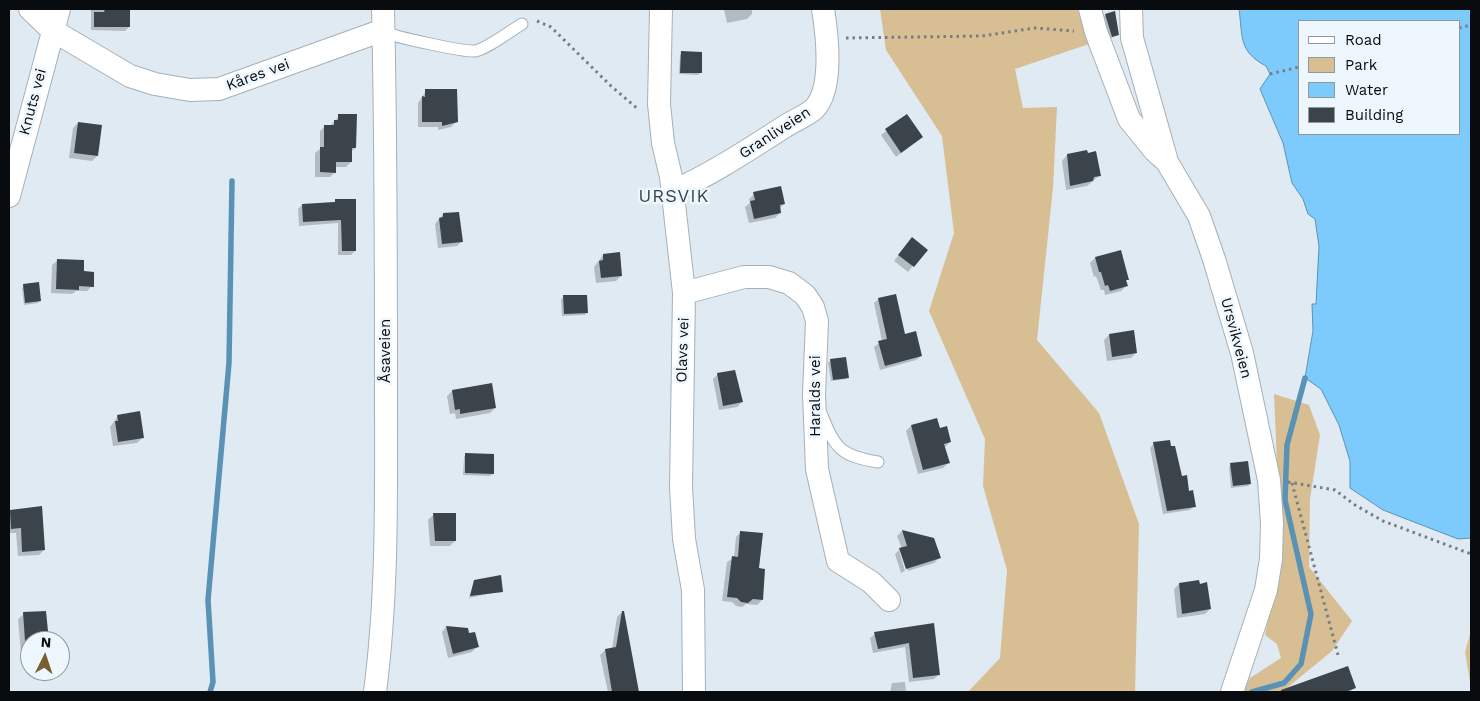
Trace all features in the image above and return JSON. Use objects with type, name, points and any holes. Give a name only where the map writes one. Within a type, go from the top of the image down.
[{"type":"street","name":"Kåres vei","points":[[30,9],[52,30],[130,76],[155,84],[190,90],[219,89],[375,33],[384,32]]},
{"type":"street","name":"Knuts vei","points":[[9,196],[59,9]]},
{"type":"street","name":"Åsaveien","points":[[375,692],[381,643],[385,542],[386,239],[383,9]]},
{"type":"street","name":"Olavs vei","points":[[661,9],[661,119],[684,293],[681,487],[684,539],[693,590],[694,692]]},
{"type":"street","name":"Granliveien","points":[[672,192],[749,150],[814,108],[822,91],[828,68],[828,38],[823,9]]},
{"type":"street","name":"Ursvikveien","points":[[1090,9],[1096,32],[1129,119],[1155,151],[1168,162],[1198,216],[1214,259],[1242,353],[1269,480],[1272,523],[1266,590],[1261,612],[1232,692]]},
{"type":"street","points":[[1131,9],[1132,38],[1168,162]]},
{"type":"street","name":"Haralds vei","points":[[684,293],[744,277],[770,277],[789,283],[804,295],[813,307],[817,321],[817,469],[838,562],[871,582],[889,600]]},
{"type":"lane","points":[[384,32],[394,36],[465,51],[477,51],[522,24]]},
{"type":"lane","points":[[816,402],[829,432],[840,450],[860,459],[878,462]]},
{"type":"path","points":[[522,24],[537,20],[551,27],[611,86],[641,111],[661,119]]},
{"type":"path","points":[[828,38],[982,36],[1036,28],[1096,32]]},
{"type":"path","points":[[1270,74],[1298,67]]},
{"type":"path","points":[[1338,654],[1290,482],[1335,490],[1355,505],[1383,521],[1471,554]]},
{"type":"green space","points":[[880,9],[1077,9],[1092,43],[1015,69],[1023,108],[1057,107],[1053,188],[1037,340],[1099,413],[1139,524],[1135,692],[968,692],[1000,658],[1007,570],[983,486],[985,439],[929,311],[954,233],[942,136],[886,50]]},
{"type":"green space","points":[[1274,394],[1309,405],[1320,435],[1310,499],[1309,567],[1352,621],[1332,651],[1282,692],[1242,692],[1250,678],[1281,658],[1277,644],[1265,635],[1281,555]]},
{"type":"green space","points":[[1471,631],[1471,688],[1465,652]]},
{"type":"water","points":[[1239,9],[1471,9],[1471,538],[1458,539],[1383,510],[1350,488],[1350,461],[1339,425],[1321,389],[1305,378],[1313,331],[1312,304],[1316,304],[1319,246],[1315,219],[1308,214],[1303,199],[1292,183],[1283,143],[1260,89],[1270,74],[1266,66],[1246,49],[1242,35]]},
{"type":"building","points":[[105,9],[130,9],[130,27],[94,27],[94,12],[104,12]]},
{"type":"building","points":[[1115,11],[1119,35],[1112,37],[1105,14]]},
{"type":"building","points":[[681,51],[702,52],[702,73],[680,73]]},
{"type":"building","points":[[425,89],[457,89],[458,122],[442,126],[442,122],[422,122],[422,96],[425,97]]},
{"type":"building","points":[[338,114],[357,114],[356,148],[352,148],[352,162],[336,162],[336,173],[320,172],[320,147],[324,147],[324,125],[334,125],[334,120],[338,120]]},
{"type":"building","points":[[907,114],[923,137],[901,153],[885,129]]},
{"type":"building","points":[[78,122],[102,125],[98,156],[74,153]]},
{"type":"building","points":[[1087,150],[1088,153],[1096,151],[1101,176],[1094,177],[1093,181],[1070,186],[1067,154]]},
{"type":"building","points":[[781,186],[785,204],[780,205],[781,213],[754,219],[750,201],[755,200],[753,192]]},
{"type":"building","points":[[335,199],[356,199],[356,251],[342,251],[341,220],[303,222],[302,204],[335,202]]},
{"type":"building","points":[[459,212],[463,242],[442,244],[439,218],[443,217],[443,213]]},
{"type":"building","points":[[912,237],[928,250],[914,267],[898,255]]},
{"type":"building","points":[[1121,250],[1129,280],[1126,280],[1128,286],[1110,291],[1108,285],[1105,286],[1095,257]]},
{"type":"building","points":[[620,252],[622,276],[601,278],[599,261],[603,260],[603,254]]},
{"type":"building","points":[[57,259],[84,260],[84,271],[94,272],[94,287],[79,286],[79,290],[56,289]]},
{"type":"building","points":[[39,282],[41,301],[25,303],[23,284]]},
{"type":"building","points":[[896,294],[905,334],[916,331],[922,356],[885,366],[878,341],[887,339],[878,298]]},
{"type":"building","points":[[563,295],[587,295],[588,313],[564,314]]},
{"type":"building","points":[[1134,330],[1137,353],[1112,357],[1109,334]]},
{"type":"building","points":[[846,357],[849,378],[833,380],[830,359]]},
{"type":"building","points":[[735,370],[743,402],[723,406],[717,373]]},
{"type":"building","points":[[492,383],[496,408],[460,414],[460,409],[455,410],[452,390]]},
{"type":"building","points":[[140,411],[144,438],[118,442],[115,421],[118,421],[117,415]]},
{"type":"building","points":[[937,418],[940,428],[947,426],[951,442],[944,444],[950,463],[923,470],[911,425]]},
{"type":"building","points":[[1170,440],[1171,446],[1175,446],[1182,476],[1187,475],[1189,491],[1193,490],[1196,507],[1167,511],[1153,442]]},
{"type":"building","points":[[465,453],[494,454],[494,474],[465,473]]},
{"type":"building","points":[[1248,461],[1251,484],[1233,486],[1230,463]]},
{"type":"building","points":[[42,506],[45,550],[22,552],[21,528],[11,529],[10,510]]},
{"type":"building","points":[[433,513],[456,513],[456,541],[435,541]]},
{"type":"building","points":[[902,530],[934,538],[941,558],[906,569],[899,548],[907,546]]},
{"type":"building","points":[[740,531],[763,533],[759,568],[765,569],[763,600],[753,599],[748,603],[741,602],[737,598],[727,597],[732,556],[738,557]]},
{"type":"building","points":[[501,575],[503,592],[470,596],[474,580]]},
{"type":"building","points":[[1199,580],[1200,584],[1207,582],[1211,609],[1182,614],[1179,583]]},
{"type":"building","points":[[46,611],[48,631],[24,631],[23,612]]},
{"type":"building","points":[[622,611],[624,611],[639,692],[612,692],[605,649],[616,647]]},
{"type":"building","points":[[934,623],[940,675],[913,678],[909,643],[878,649],[874,632]]},
{"type":"building","points":[[446,626],[468,628],[469,633],[475,632],[479,647],[453,654]]},
{"type":"building","points":[[1348,666],[1356,688],[1345,692],[1281,692],[1281,690]]},
{"type":"waterway","points":[[210,692],[213,682],[208,600],[229,363],[232,181]]},
{"type":"waterway","points":[[1252,692],[1284,683],[1301,664],[1311,614],[1285,500],[1287,445],[1305,378]]},
{"type":"district","name":"URSVIK","points":[[674,197]]}]
